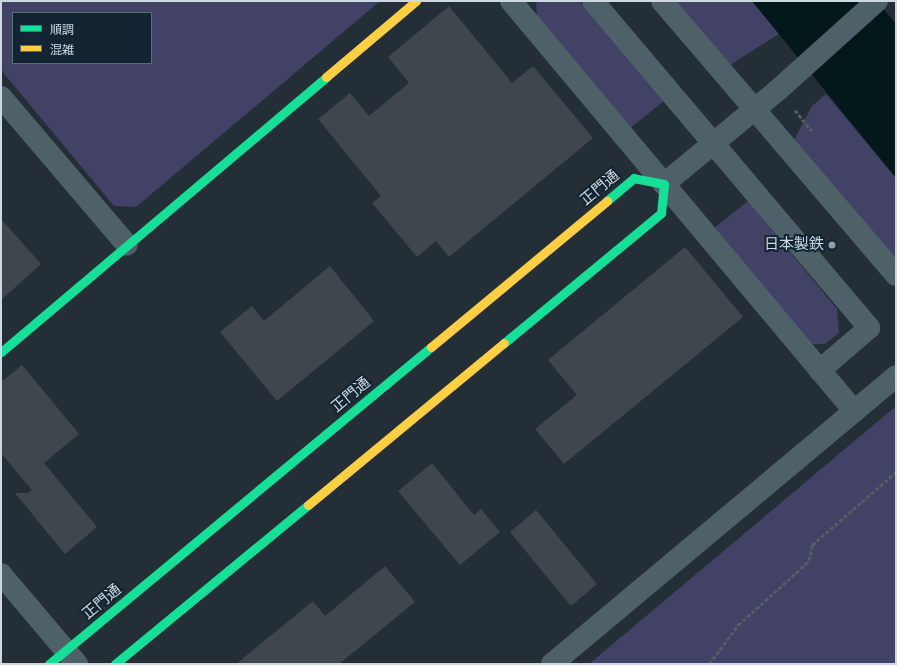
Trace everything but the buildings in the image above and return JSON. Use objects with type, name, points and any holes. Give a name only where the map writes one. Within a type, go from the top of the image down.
[{"type":"street","points":[[1,352],[416,1]]},
{"type":"street","points":[[511,1],[854,411]]},
{"type":"street","points":[[593,1],[869,328],[820,370]]},
{"type":"street","points":[[662,1],[753,110],[896,276]]},
{"type":"street","points":[[115,664],[661,213],[664,184],[793,76],[877,1]]},
{"type":"street","points":[[1,97],[127,245]]},
{"type":"street","name":"正門通","points":[[49,664],[71,657],[634,178],[664,184]]},
{"type":"street","points":[[552,664],[896,376]]},
{"type":"street","points":[[1,574],[71,657]]},
{"type":"path","points":[[709,664],[738,625],[810,561],[812,546],[896,472]]},
{"type":"shaded area","points":[[1,1],[380,1],[136,207],[114,206],[1,70]]},
{"type":"shaded area","points":[[536,1],[579,1],[664,101],[629,129],[537,19]]},
{"type":"shaded area","points":[[676,1],[752,1],[779,34],[730,65]]},
{"type":"shaded area","points":[[752,1],[877,1],[896,24],[896,178]]},
{"type":"shaded area","points":[[826,94],[896,178],[896,264],[793,142],[812,106]]},
{"type":"shaded area","points":[[748,201],[837,309],[839,333],[825,344],[811,344],[713,229]]},
{"type":"shaded area","points":[[896,406],[896,664],[589,664]]},
{"type":"traffic: fast","points":[[1,352],[326,77]]},
{"type":"traffic: fast","points":[[504,343],[661,213],[664,184],[634,178],[607,201]]},
{"type":"traffic: fast","points":[[49,664],[431,347]]},
{"type":"traffic: fast","points":[[115,664],[308,505]]},
{"type":"traffic: slow","points":[[326,77],[416,1]]},
{"type":"traffic: slow","points":[[431,347],[607,201]]},
{"type":"traffic: slow","points":[[308,505],[504,343]]},
{"type":"place","name":"日本製鉄","points":[[832,245]]}]
